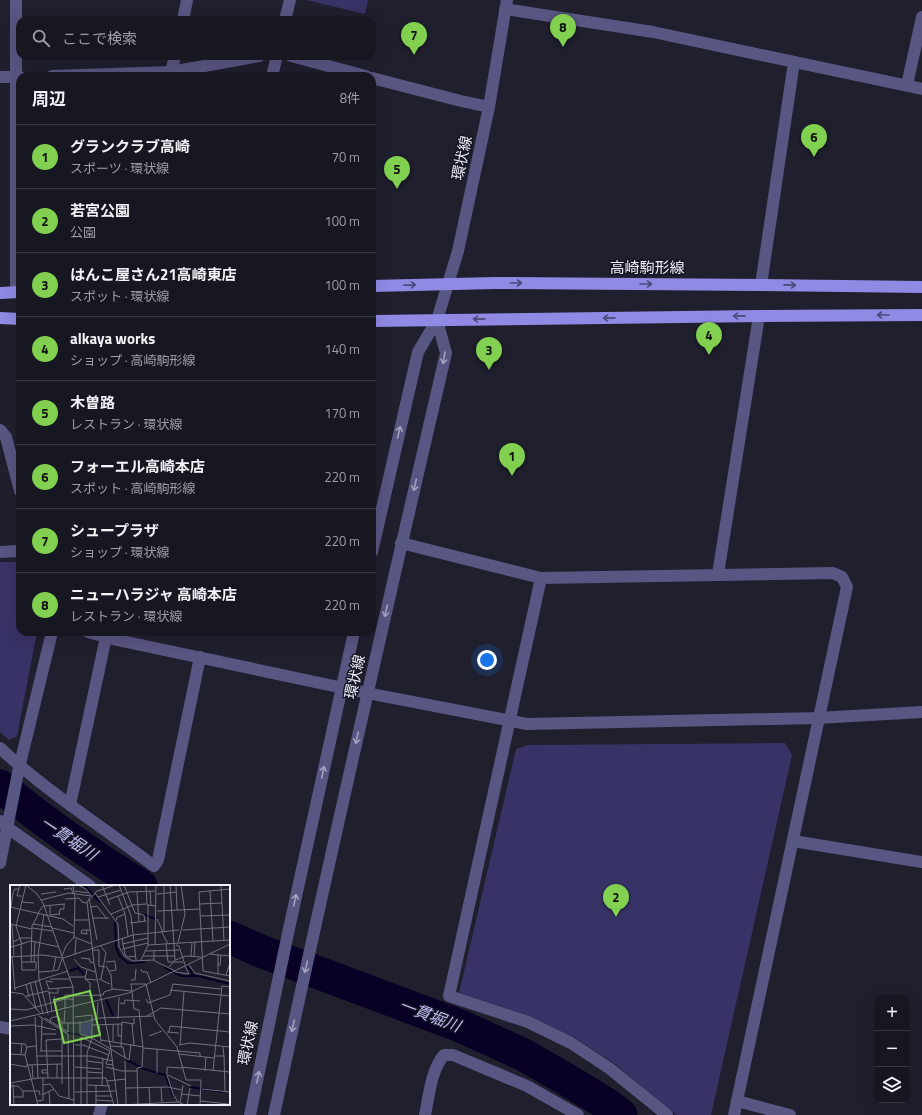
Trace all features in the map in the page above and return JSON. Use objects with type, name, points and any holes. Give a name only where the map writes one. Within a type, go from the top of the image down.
[{"type":"main road","name":"高崎駒形線","points":[[376,286],[503,283],[922,287]]},
{"type":"main road","points":[[0,293],[16,292]]},
{"type":"main road","points":[[376,321],[922,315]]},
{"type":"main road","points":[[0,318],[16,319]]},
{"type":"street","points":[[16,0],[16,16]]},
{"type":"street","points":[[184,16],[187,0]]},
{"type":"street","points":[[286,16],[290,0]]},
{"type":"street","points":[[506,4],[653,32],[922,89]]},
{"type":"street","name":"環状線","points":[[376,535],[418,352],[437,320],[458,251],[489,107],[506,4]]},
{"type":"street","points":[[906,85],[922,17]]},
{"type":"street","points":[[18,60],[18,72]]},
{"type":"street","points":[[174,60],[172,72],[237,60]]},
{"type":"street","points":[[273,72],[276,60]]},
{"type":"street","points":[[306,60],[351,72]]},
{"type":"street","points":[[761,285],[794,62]]},
{"type":"street","points":[[0,77],[16,77]]},
{"type":"street","points":[[376,79],[489,107]]},
{"type":"street","points":[[718,574],[759,316]]},
{"type":"street","name":"環状線","points":[[274,1115],[301,988],[446,353],[437,320]]},
{"type":"street","points":[[0,430],[6,437],[16,476]]},
{"type":"street","points":[[402,543],[541,578],[833,573],[842,577],[847,587],[734,1115]]},
{"type":"street","points":[[0,552],[16,551]]},
{"type":"street","points":[[541,578],[449,996],[528,1022],[571,1043],[609,1068],[667,1115]]},
{"type":"street","points":[[0,863],[5,825],[51,636]]},
{"type":"street","points":[[70,805],[114,636],[200,657],[368,693],[527,724],[818,718],[922,712]]},
{"type":"street","name":"環状線","points":[[250,1115],[278,978],[353,636]]},
{"type":"street","points":[[0,748],[20,767],[154,866],[158,860],[200,657]]},
{"type":"street","points":[[5,825],[89,885]]},
{"type":"street","points":[[793,841],[922,862]]},
{"type":"street","points":[[0,1027],[10,1029]]},
{"type":"street","points":[[425,1115],[435,1070],[444,1055],[453,1055],[527,1086],[578,1115]]},
{"type":"street","points":[[737,1101],[790,1115]]},
{"type":"street","points":[[99,1115],[102,1105]]},
{"type":"shaded area","points":[[306,0],[368,0],[365,14]]},
{"type":"shaded area","points":[[0,562],[16,562],[16,636],[36,636],[17,736],[9,740],[0,732]]},
{"type":"shaded area","points":[[785,743],[792,755],[711,1115],[677,1115],[614,1063],[575,1038],[529,1016],[459,993],[516,749],[528,745]]},
{"type":"waterway","name":"一貫堀川","points":[[0,786],[69,839],[139,885]]},
{"type":"waterway","name":"一貫堀川","points":[[230,937],[263,952],[458,1025],[522,1054],[605,1103],[621,1115]]},
{"type":"place","name":"ニューハラジャ 高崎本店","points":[[563,47]]},
{"type":"place","name":"シュープラザ","points":[[414,55]]},
{"type":"place","name":"フォーエル高崎本店","points":[[814,157]]},
{"type":"place","name":"木曽路","points":[[397,189]]},
{"type":"place","name":"alkaya works","points":[[709,355]]},
{"type":"place","name":"はんこ屋さん21高崎東店","points":[[489,370]]},
{"type":"place","name":"グランクラブ高崎","points":[[512,476]]},
{"type":"place","name":"若宮公園","points":[[616,917]]}]
